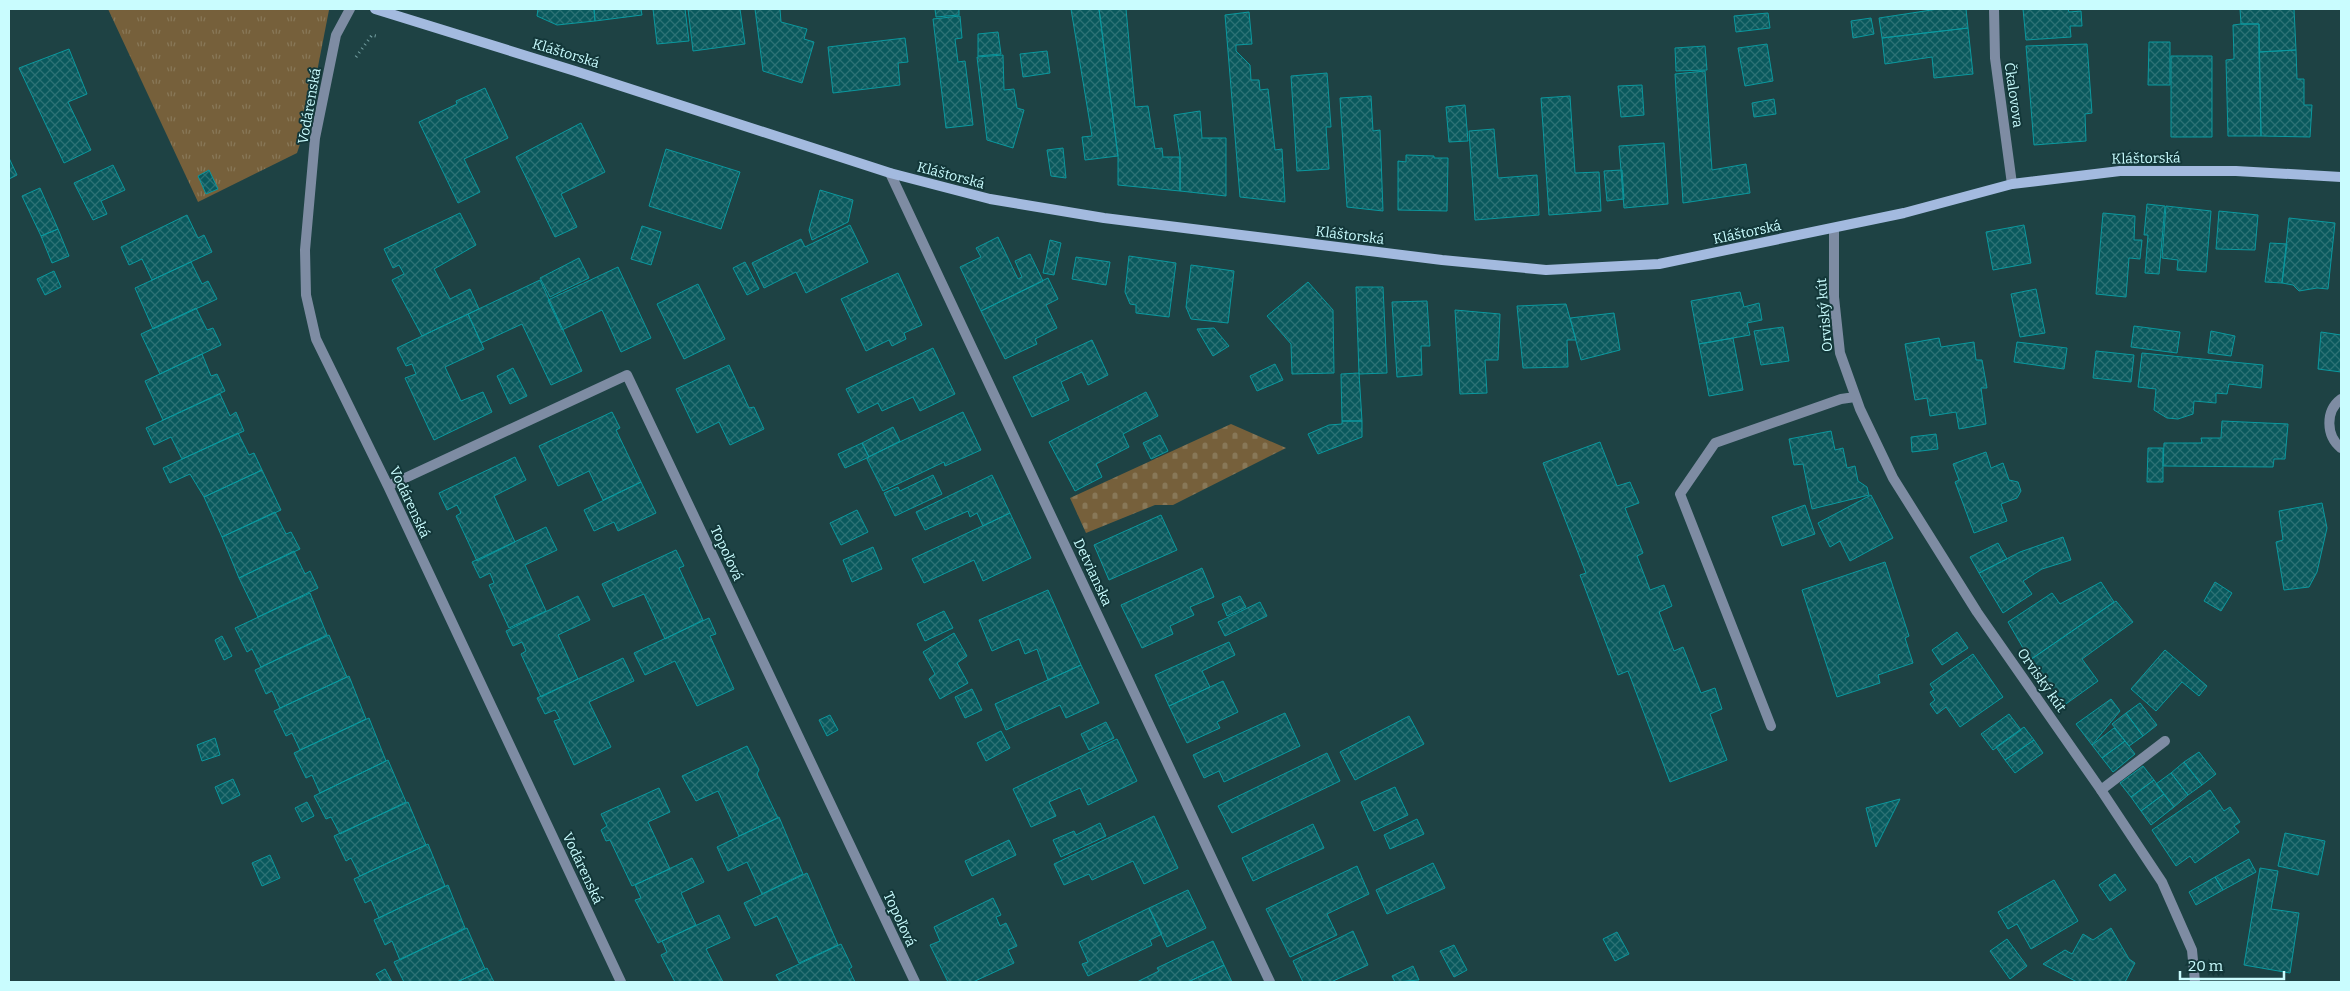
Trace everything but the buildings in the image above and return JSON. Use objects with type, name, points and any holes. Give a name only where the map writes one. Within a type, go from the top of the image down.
[{"type":"street","name":"Vodárenská","points":[[350,9],[336,35],[315,138],[305,250],[306,295],[316,339],[388,486],[621,982]]},
{"type":"street","name":"Kláštorská","points":[[375,9],[575,71],[890,173],[990,199],[1104,218],[1442,260],[1546,270],[1658,264],[1904,213],[2012,184],[2120,170],[2236,171],[2341,177]]},
{"type":"street","name":"Čkalovova","points":[[1994,9],[1995,58],[2012,184]]},
{"type":"street","name":"Detvianska","points":[[890,173],[1270,982]]},
{"type":"street","name":"Orviský kút","points":[[1834,228],[1834,297],[1840,353],[1855,397],[1893,478],[1977,612],[2101,790],[2162,882],[2192,950],[2195,982]]},
{"type":"street","name":"Topoľová","points":[[388,486],[628,374],[915,982]]},
{"type":"street","points":[[1771,726],[1680,494],[1715,443],[1841,399],[1855,397]]},
{"type":"street","points":[[2341,399],[2336,403],[2328,421],[2331,436],[2341,448]]},
{"type":"street","points":[[2101,790],[2165,741]]},
{"type":"path","points":[[353,66],[372,35],[381,37]]},
{"type":"green space","points":[[108,9],[329,10],[307,123],[297,153],[198,202]]},
{"type":"green space","points":[[1231,424],[1286,448],[1173,505],[1155,505],[1086,533],[1070,498]]}]
